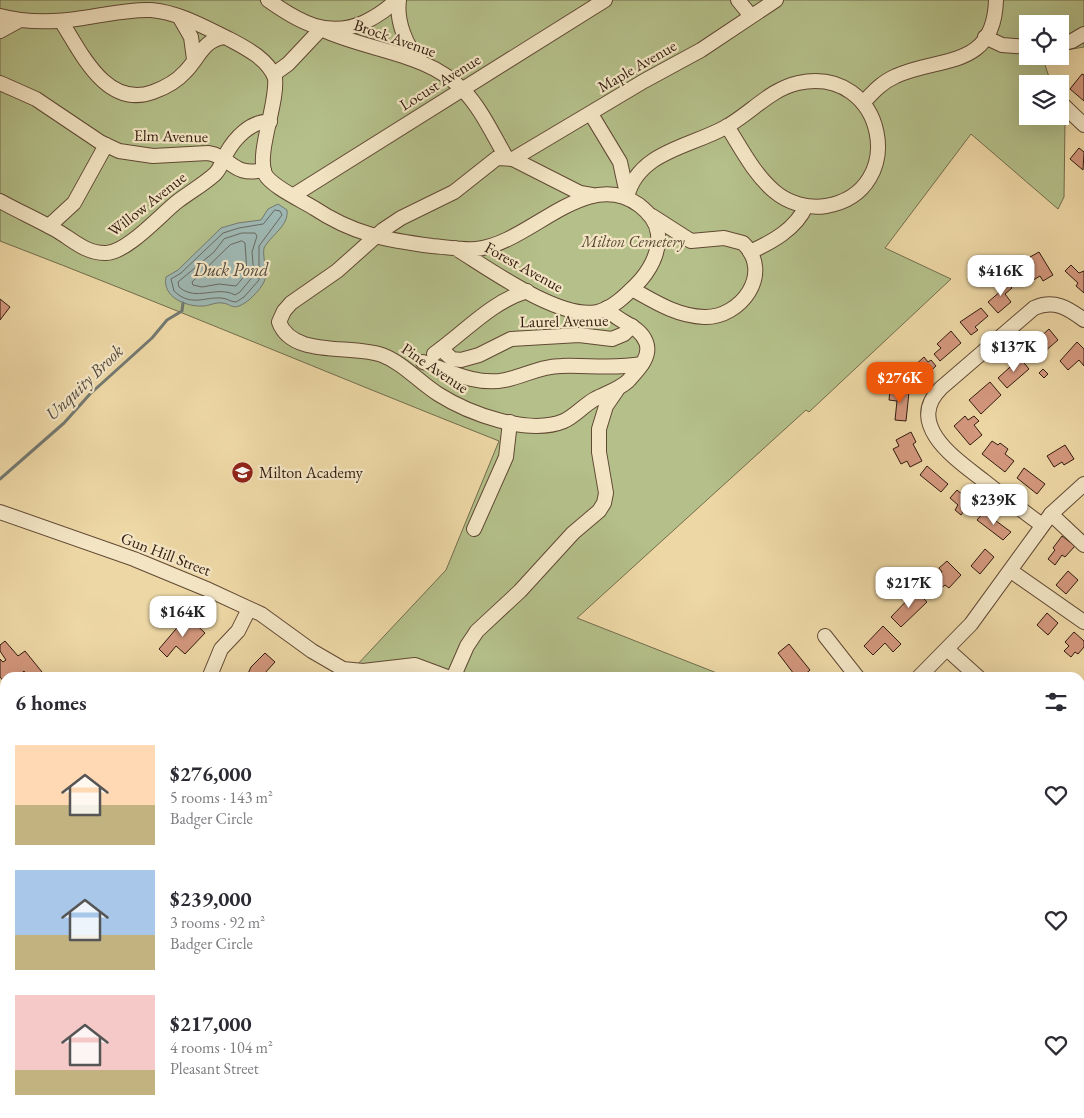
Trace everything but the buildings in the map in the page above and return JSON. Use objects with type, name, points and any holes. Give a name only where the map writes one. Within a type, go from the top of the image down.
[{"type":"street","name":"Brock Avenue","points":[[268,0],[299,20],[355,43],[421,62],[435,68],[463,89],[510,158]]},
{"type":"street","points":[[274,74],[288,64],[322,29],[338,29],[361,23],[385,11],[398,0]]},
{"type":"street","points":[[398,0],[400,17],[406,38],[412,52],[421,62]]},
{"type":"street","name":"Locust Avenue","points":[[294,194],[605,0]]},
{"type":"street","points":[[738,0],[751,16]]},
{"type":"street","name":"Maple Avenue","points":[[374,237],[401,218],[454,192],[493,160],[510,158],[591,114],[644,81],[701,50],[776,0]]},
{"type":"street","points":[[863,103],[887,80],[910,71],[959,59],[971,52],[985,37],[992,22],[996,0]]},
{"type":"street","points":[[0,16],[20,20],[61,21],[134,10],[159,11],[224,37],[258,56],[274,74],[275,86],[264,170],[272,183],[294,194],[338,223],[374,237],[476,249],[506,241],[561,208],[595,195]]},
{"type":"street","points":[[180,18],[191,37],[194,59]]},
{"type":"street","points":[[0,30],[20,20]]},
{"type":"street","points":[[61,21],[96,74],[109,86],[124,94],[144,95],[158,90],[180,76],[212,41],[224,37]]},
{"type":"street","points":[[1069,42],[1084,34]]},
{"type":"street","points":[[985,37],[1002,45],[1019,46]]},
{"type":"street","points":[[628,197],[635,177],[649,164],[672,150],[728,126],[776,92],[798,83],[821,82],[844,87],[863,103],[873,119],[878,139],[877,160],[869,178],[856,193],[837,203],[821,207],[806,206],[787,199],[769,187],[753,167],[728,126]]},
{"type":"street","name":"Elm Avenue","points":[[0,83],[36,99],[106,146],[126,153],[145,156],[208,152],[224,159],[240,171],[264,170]]},
{"type":"street","points":[[1069,111],[1084,125]]},
{"type":"street","points":[[591,114],[620,162],[628,197]]},
{"type":"street","name":"Willow Avenue","points":[[0,201],[49,226],[84,248],[102,253],[111,252],[133,240],[169,208],[214,176],[232,145],[245,131],[256,124],[270,122]]},
{"type":"street","points":[[49,226],[74,203],[106,146]]},
{"type":"street","points":[[510,158],[580,193],[595,195],[615,194],[628,197],[690,241],[731,238],[743,243],[750,252],[755,264],[753,283],[742,302],[725,314],[704,317],[680,313],[632,289]]},
{"type":"street","points":[[750,252],[784,232],[800,218],[806,206]]},
{"type":"street","points":[[441,350],[454,366],[477,380],[498,381],[546,367],[621,367],[642,364],[646,356],[647,345],[641,334],[632,326],[617,319],[606,308],[632,289],[649,268],[657,249],[658,231],[647,212]]},
{"type":"street","name":"Pine Avenue","points":[[374,237],[344,266],[291,303],[284,311],[279,322],[290,338],[299,344],[371,352],[390,359],[453,403],[481,415],[510,422],[541,424],[563,421],[594,400],[620,388],[642,364]]},
{"type":"street","name":"Forest Avenue","points":[[455,248],[554,305],[575,311],[596,312],[606,308]]},
{"type":"street","points":[[408,371],[441,350],[489,310],[509,298],[527,291]]},
{"type":"street","points":[[1084,320],[1062,305],[1045,304],[1034,308],[942,388],[933,398],[929,409],[931,427],[949,453],[1084,545]]},
{"type":"street","name":"Laurel Avenue","points":[[454,366],[511,339],[579,335],[612,338],[624,334],[632,326]]},
{"type":"street","points":[[423,362],[454,366]]},
{"type":"street","points":[[455,672],[467,646],[482,625],[524,587],[573,533],[599,511],[604,503],[606,493],[599,452],[599,429],[606,406],[620,388]]},
{"type":"street","points":[[474,529],[506,457],[510,422]]},
{"type":"street","points":[[924,672],[948,650],[971,624],[1047,520],[1084,484]]},
{"type":"street","name":"Gun Hill Street","points":[[0,512],[152,566],[249,609],[276,624],[319,656],[343,668],[363,671],[415,665],[435,672]]},
{"type":"street","points":[[1011,571],[1084,622]]},
{"type":"street","points":[[211,672],[221,649],[238,632],[249,609]]},
{"type":"street","points":[[825,636],[853,672]]},
{"type":"street","points":[[948,650],[972,672]]},
{"type":"green space","name":"Milton Cemetery","points":[[0,0],[1084,0],[1084,47],[1069,50],[1069,15],[1019,15],[1019,65],[1045,65],[1048,75],[1019,75],[1019,125],[1065,125],[1064,197],[1058,209],[971,134],[885,248],[951,279],[809,412],[806,410],[577,618],[714,672],[451,672],[445,670],[356,666],[446,570],[499,441],[0,241]]},
{"type":"water","name":"Duck Pond","points":[[278,204],[287,210],[287,216],[282,226],[264,248],[266,269],[264,282],[250,299],[237,307],[224,303],[196,306],[183,303],[171,295],[166,284],[166,277],[178,270],[221,228],[238,223],[261,220],[268,209]]},
{"type":"waterway","name":"Unquity Brook","points":[[0,479],[64,423],[90,394],[152,338],[167,320],[182,311],[183,303]]},
{"type":"place","name":"Milton Academy","points":[[243,472]]}]
